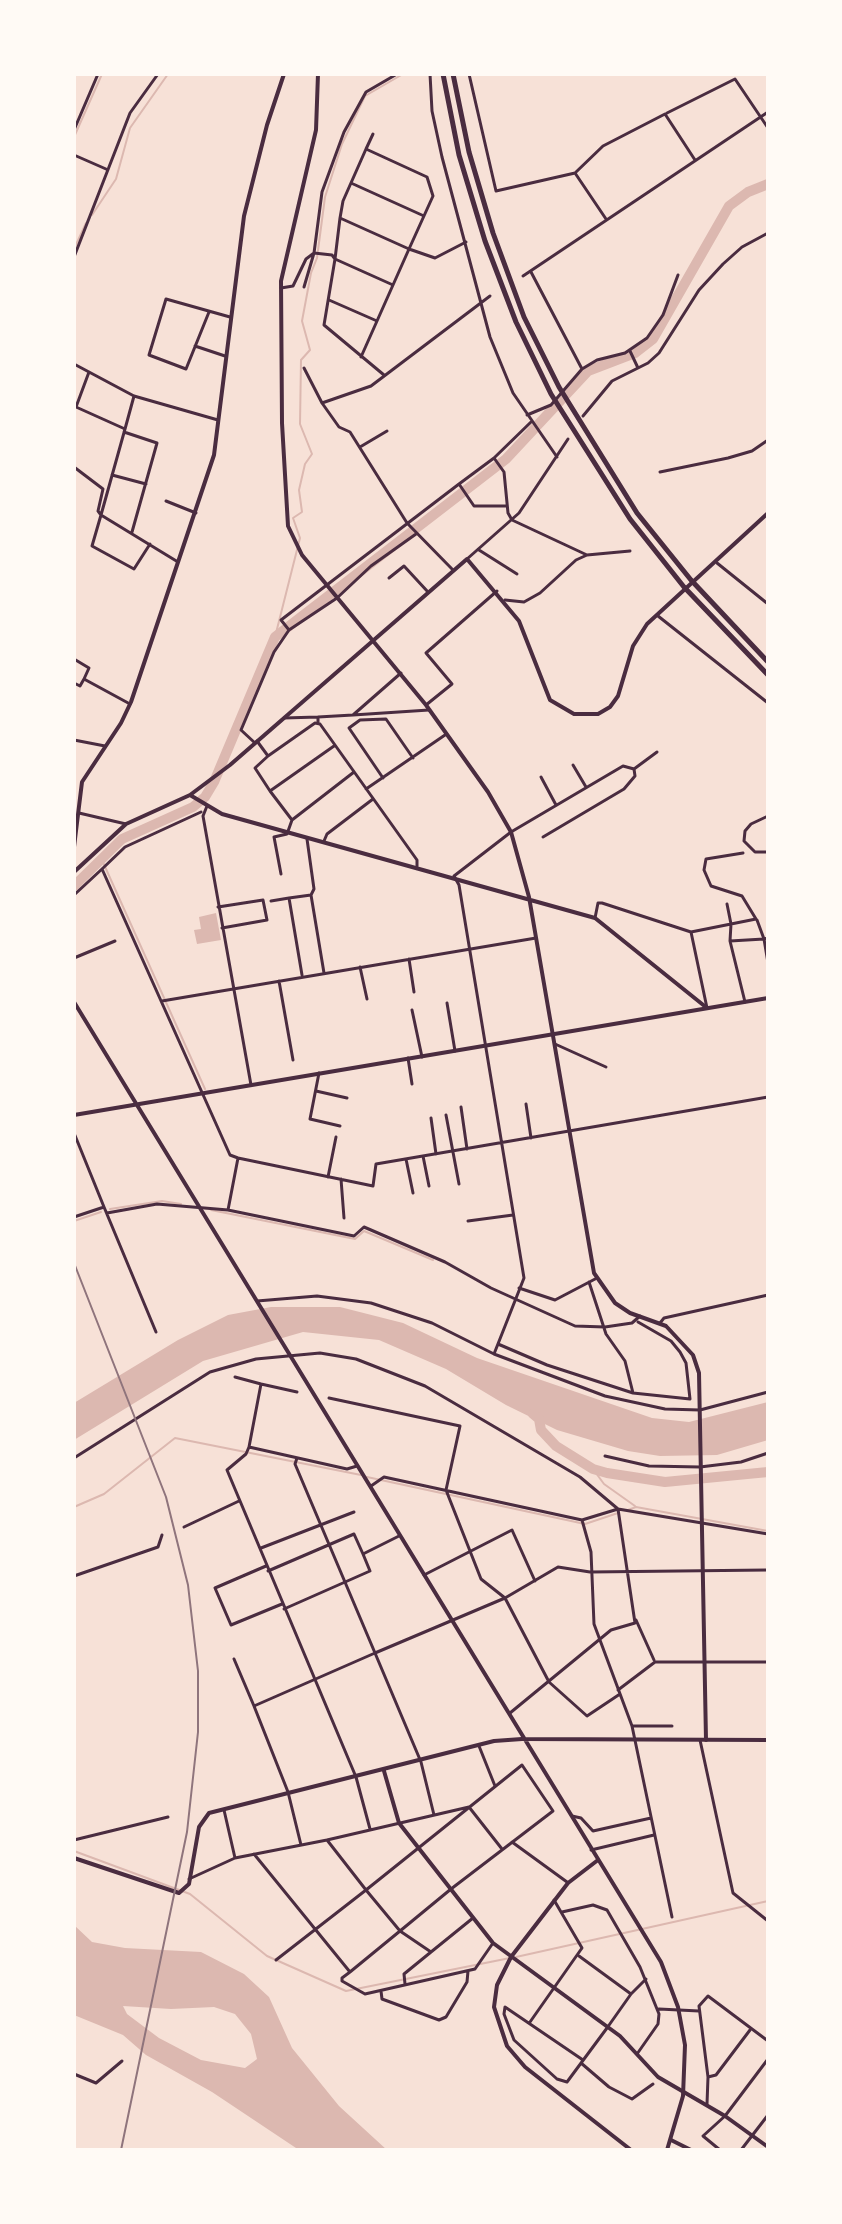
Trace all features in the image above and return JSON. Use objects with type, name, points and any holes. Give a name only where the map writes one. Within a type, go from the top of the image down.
[{"type":"highway","points":[[443,74],[459,155],[485,241],[516,322],[551,394],[607,487],[655,552],[768,675]]},
{"type":"highway","points":[[453,74],[469,152],[493,233],[524,317],[559,387],[655,536],[768,662]]},
{"type":"street","points":[[74,130],[98,74]]},
{"type":"street","points":[[74,257],[130,113],[158,74]]},
{"type":"street","points":[[74,847],[80,788],[88,769],[130,704],[214,455],[244,216],[267,125],[284,74]]},
{"type":"street","points":[[318,74],[316,130],[281,288],[284,504],[288,526],[302,555],[428,708],[488,792],[511,832],[529,897],[597,1278],[615,1303],[639,1318],[660,1323],[678,1335],[693,1355],[699,1373],[706,1740]]},
{"type":"street","points":[[304,287],[314,253],[322,192],[344,132],[366,92],[397,74]]},
{"type":"street","points":[[430,74],[432,111],[442,157],[502,371],[532,423],[557,457]]},
{"type":"street","points":[[469,74],[496,191],[575,173],[603,146],[735,79],[768,128]]},
{"type":"street","points":[[523,276],[768,112]]},
{"type":"street","points":[[665,114],[696,161]]},
{"type":"street","points":[[373,134],[351,183],[340,218],[326,330],[384,375]]},
{"type":"street","points":[[361,357],[433,196],[427,177],[366,149]]},
{"type":"street","points":[[74,155],[106,169]]},
{"type":"street","points":[[575,173],[606,220]]},
{"type":"street","points":[[351,183],[424,216]]},
{"type":"street","points":[[340,218],[435,258],[466,242]]},
{"type":"street","points":[[580,419],[612,381],[659,353],[699,290],[723,264],[768,233]]},
{"type":"street","points":[[281,288],[293,286],[306,259],[314,253],[332,255],[393,285]]},
{"type":"street","points":[[530,271],[582,369]]},
{"type":"street","points":[[527,415],[551,405],[582,369],[597,360],[630,351],[654,329],[677,284],[678,275]]},
{"type":"street","points":[[322,403],[371,386],[490,296]]},
{"type":"street","points":[[209,312],[186,369],[149,355],[166,299],[230,317]]},
{"type":"street","points":[[328,299],[377,321]]},
{"type":"street","points":[[195,346],[225,356]]},
{"type":"street","points":[[630,351],[638,368]]},
{"type":"street","points":[[74,364],[134,396],[218,420]]},
{"type":"street","points":[[304,368],[330,417],[350,432],[407,523],[453,570]]},
{"type":"street","points":[[89,372],[76,407],[157,443],[132,532]]},
{"type":"street","points":[[134,396],[92,546],[134,569],[150,544]]},
{"type":"street","points":[[289,630],[281,620],[495,459],[532,423]]},
{"type":"street","points":[[360,447],[387,431]]},
{"type":"street","points":[[74,872],[126,824],[192,796],[479,550],[512,520],[568,439]]},
{"type":"street","points":[[660,472],[752,451],[768,440]]},
{"type":"street","points":[[495,459],[502,469],[512,520],[571,544],[587,555]]},
{"type":"street","points":[[74,467],[102,485],[98,511],[101,515],[178,563]]},
{"type":"street","points":[[112,475],[146,484]]},
{"type":"street","points":[[459,484],[474,506],[507,506]]},
{"type":"street","points":[[166,501],[196,513]]},
{"type":"street","points":[[467,559],[505,600],[519,621],[550,700],[574,714],[588,716],[610,707],[618,696],[633,646],[657,615],[768,513]]},
{"type":"street","points":[[268,756],[241,730],[274,652],[289,630],[416,534]]},
{"type":"street","points":[[479,550],[517,574]]},
{"type":"street","points":[[505,600],[524,602],[540,593],[576,560],[587,555],[630,551]]},
{"type":"street","points":[[717,563],[768,604]]},
{"type":"street","points":[[389,578],[404,566],[428,592]]},
{"type":"street","points":[[284,718],[428,708],[452,684],[426,653],[497,591]]},
{"type":"street","points":[[657,615],[768,703]]},
{"type":"street","points":[[74,659],[89,668],[80,686],[74,683]]},
{"type":"street","points":[[353,715],[401,673]]},
{"type":"street","points":[[84,679],[130,704]]},
{"type":"street","points":[[318,717],[318,723],[417,860],[417,866]]},
{"type":"street","points":[[383,778],[349,728],[360,720],[386,719],[413,758]]},
{"type":"street","points":[[292,820],[255,768],[318,723]]},
{"type":"street","points":[[366,789],[446,733]]},
{"type":"street","points":[[74,740],[105,746]]},
{"type":"street","points":[[270,791],[335,745]]},
{"type":"street","points":[[634,769],[657,752]]},
{"type":"street","points":[[573,765],[586,787]]},
{"type":"street","points":[[454,876],[511,832],[586,787],[623,766],[634,769]]},
{"type":"street","points":[[543,837],[624,789],[635,776],[634,769]]},
{"type":"street","points":[[281,874],[274,837],[288,831],[292,820],[354,772]]},
{"type":"street","points":[[541,777],[556,805]]},
{"type":"street","points":[[74,784],[80,788]]},
{"type":"street","points":[[192,796],[206,806],[288,831],[595,918],[707,1008]]},
{"type":"street","points":[[324,841],[327,834],[373,799]]},
{"type":"street","points":[[206,806],[203,812],[218,907],[251,1085]]},
{"type":"street","points":[[74,895],[125,847],[203,812]]},
{"type":"street","points":[[78,813],[126,824]]},
{"type":"street","points":[[768,816],[751,824],[745,831],[744,841],[755,852],[768,852]]},
{"type":"street","points":[[307,836],[314,889],[311,895],[324,973]]},
{"type":"street","points":[[743,853],[706,859],[704,870],[711,886],[742,896],[766,938],[768,963]]},
{"type":"street","points":[[102,869],[230,1155],[238,1158],[373,1186],[376,1164],[768,1097]]},
{"type":"street","points":[[454,876],[459,885],[524,1278],[494,1354]]},
{"type":"street","points":[[271,901],[311,895]]},
{"type":"street","points":[[289,898],[302,977]]},
{"type":"street","points":[[218,907],[263,900],[267,920],[222,928]]},
{"type":"street","points":[[595,918],[598,903],[602,903],[691,932],[756,919]]},
{"type":"street","points":[[727,904],[730,941],[745,1002]]},
{"type":"street","points":[[691,932],[707,1008]]},
{"type":"street","points":[[162,1001],[536,938]]},
{"type":"street","points":[[730,941],[766,938]]},
{"type":"street","points":[[74,958],[115,941]]},
{"type":"street","points":[[409,959],[414,992]]},
{"type":"street","points":[[360,967],[367,999]]},
{"type":"street","points":[[279,981],[293,1060]]},
{"type":"street","points":[[74,1115],[768,998]]},
{"type":"street","points":[[74,1002],[522,1739],[646,1937],[680,2015],[685,2072],[683,2096],[667,2150]]},
{"type":"street","points":[[447,1003],[455,1051]]},
{"type":"street","points":[[412,1010],[422,1057]]},
{"type":"street","points":[[555,1044],[606,1067]]},
{"type":"street","points":[[408,1058],[412,1084]]},
{"type":"street","points":[[319,1073],[310,1119],[340,1126]]},
{"type":"street","points":[[316,1091],[347,1098]]},
{"type":"street","points":[[526,1104],[531,1138]]},
{"type":"street","points":[[461,1107],[467,1149]]},
{"type":"street","points":[[446,1115],[459,1184]]},
{"type":"street","points":[[431,1118],[436,1154]]},
{"type":"street","points":[[74,1133],[156,1332]]},
{"type":"street","points":[[328,1177],[336,1137]]},
{"type":"street","points":[[423,1156],[429,1186]]},
{"type":"street","points":[[228,1210],[238,1158]]},
{"type":"street","points":[[406,1159],[413,1193]]},
{"type":"street","points":[[341,1179],[344,1218]]},
{"type":"street","points":[[107,1213],[157,1204],[228,1210],[354,1236],[364,1227],[445,1262],[575,1326],[605,1327],[639,1318]]},
{"type":"street","points":[[74,1217],[104,1207]]},
{"type":"street","points":[[468,1221],[513,1215]]},
{"type":"street","points":[[519,1288],[555,1300],[597,1278]]},
{"type":"street","points":[[589,1282],[605,1327],[625,1361],[633,1393]]},
{"type":"street","points":[[660,1323],[664,1318],[768,1295]]},
{"type":"street","points":[[258,1303],[317,1296],[371,1303],[432,1323],[521,1367],[629,1402],[665,1409],[700,1412],[768,1392]]},
{"type":"street","points":[[498,1344],[547,1365],[633,1393],[690,1399],[686,1363],[680,1352],[671,1341],[640,1326],[639,1318]]},
{"type":"street","points":[[74,1458],[210,1372],[289,1353],[320,1353],[356,1359],[425,1386],[580,1477],[618,1509],[636,1620],[655,1662]]},
{"type":"street","points":[[235,1377],[297,1392]]},
{"type":"street","points":[[261,1384],[249,1447],[246,1454],[227,1470],[356,1777],[370,1829]]},
{"type":"street","points":[[329,1398],[460,1426],[446,1490],[470,1554],[481,1579],[505,1598],[549,1682],[587,1716],[655,1662],[768,1662]]},
{"type":"street","points":[[249,1447],[347,1469],[357,1466]]},
{"type":"street","points":[[605,1456],[649,1466],[741,1462],[768,1453]]},
{"type":"street","points":[[297,1458],[295,1464],[421,1762],[434,1815]]},
{"type":"street","points":[[370,1487],[384,1477],[582,1520],[618,1509],[768,1534]]},
{"type":"street","points":[[184,1527],[239,1501]]},
{"type":"street","points":[[259,1549],[354,1512]]},
{"type":"street","points":[[582,1520],[591,1552],[592,1613],[632,1726],[672,1917]]},
{"type":"street","points":[[424,1575],[512,1530],[535,1581]]},
{"type":"street","points":[[266,1566],[215,1588],[231,1625],[370,1571],[354,1534],[268,1571]]},
{"type":"street","points":[[74,1576],[158,1547],[162,1535]]},
{"type":"street","points":[[363,1554],[400,1535]]},
{"type":"street","points":[[254,1706],[505,1598],[558,1567],[590,1572],[767,1570]]},
{"type":"street","points":[[508,1715],[611,1630],[632,1625],[636,1620]]},
{"type":"street","points":[[234,1659],[288,1792],[301,1845]]},
{"type":"street","points":[[632,1726],[672,1726]]},
{"type":"street","points":[[74,1858],[171,1893],[185,1889],[202,1821],[209,1813],[288,1792],[479,1746],[522,1739],[768,1742]]},
{"type":"street","points":[[700,1740],[733,1893],[768,1921]]},
{"type":"street","points":[[479,1746],[495,1786]]},
{"type":"street","points":[[276,1960],[522,1765],[553,1811],[342,1978],[346,1985],[365,1994],[468,1971],[475,1969],[493,1943]]},
{"type":"street","points":[[384,1771],[399,1823],[493,1943],[607,2028],[658,2077],[707,2104],[768,2147]]},
{"type":"street","points":[[189,1879],[235,1858],[469,1807]]},
{"type":"street","points":[[469,1807],[502,1849]]},
{"type":"street","points":[[224,1809],[235,1858]]},
{"type":"street","points":[[569,1815],[581,1818],[593,1831],[651,1818]]},
{"type":"street","points":[[74,1840],[168,1817]]},
{"type":"street","points":[[195,1819],[202,1821]]},
{"type":"street","points":[[591,1850],[655,1835]]},
{"type":"street","points":[[327,1840],[400,1931],[431,1952]]},
{"type":"street","points":[[512,1842],[568,1883]]},
{"type":"street","points":[[254,1854],[350,1972]]},
{"type":"street","points":[[598,1860],[568,1883],[511,1957],[497,1985],[494,2007],[507,2046],[525,2067],[588,2120],[631,2150]]},
{"type":"street","points":[[530,2022],[582,1948],[554,1900]]},
{"type":"street","points":[[562,1912],[593,1905],[607,1910],[646,1979],[656,2006],[658,2024],[637,2054]]},
{"type":"street","points":[[405,1985],[404,1974],[473,1918]]},
{"type":"street","points":[[579,1956],[631,1994]]},
{"type":"street","points":[[381,1990],[382,1999],[439,2020],[446,2017],[467,1982],[468,1971]]},
{"type":"street","points":[[646,1979],[631,1994],[607,2028],[582,2062],[567,2082],[557,2079],[514,2040],[504,2014],[505,2007],[530,2022],[582,2062],[609,2087],[632,2099],[653,2084]]},
{"type":"street","points":[[707,2104],[708,2077],[699,2011],[708,1996],[768,2041]]},
{"type":"street","points":[[656,2006],[661,2011],[699,2011]]},
{"type":"street","points":[[708,2077],[716,2075],[751,2028]]},
{"type":"street","points":[[720,2150],[703,2136],[725,2116],[768,2059]]},
{"type":"street","points":[[74,2074],[96,2083],[122,2061]]},
{"type":"street","points":[[741,2150],[768,2115]]},
{"type":"street","points":[[671,2140],[691,2150]]},
{"type":"shaded area","points":[[216,913],[221,940],[197,944],[194,930],[201,929],[199,917]]},
{"type":"shaded area","points":[[271,1307],[340,1307],[403,1323],[477,1358],[652,1418],[689,1422],[768,1402],[768,1440],[717,1455],[660,1456],[628,1451],[557,1430],[506,1405],[446,1369],[379,1340],[303,1332],[203,1361],[74,1440],[74,1403],[178,1340],[228,1315]]},
{"type":"shaded area","points":[[74,1925],[92,1942],[125,1948],[201,1952],[244,1974],[269,1997],[292,2048],[339,2106],[387,2150],[299,2150],[212,2092],[146,2055],[123,2035],[74,2015]],"holes":[[[123,2006],[171,2009],[214,2007],[235,2014],[251,2034],[257,2059],[245,2068],[201,2060],[159,2038],[127,2014]]]},
{"type":"waterway","points":[[74,137],[102,74]]},
{"type":"waterway","points":[[92,215],[116,179],[130,128],[168,74]]},
{"type":"waterway","points":[[275,637],[300,538],[293,518],[302,512],[299,490],[305,464],[312,454],[300,424],[301,360],[310,350],[302,321],[317,258],[325,197],[342,144],[365,96],[403,74]]},
{"type":"waterway","points":[[74,886],[122,839],[193,807],[205,797],[275,637],[506,459],[588,371],[635,353],[653,339],[729,206],[748,192],[768,184]]},
{"type":"waterway","points":[[74,249],[86,223]]},
{"type":"waterway","points":[[102,860],[205,1089]]},
{"type":"waterway","points":[[110,1209],[162,1201],[181,1204]]},
{"type":"waterway","points":[[211,1210],[355,1239],[364,1231],[433,1260]]},
{"type":"waterway","points":[[74,1221],[101,1212]]},
{"type":"waterway","points":[[533,1414],[539,1419],[541,1430],[556,1446],[593,1469],[607,1473],[665,1482],[768,1472]]},
{"type":"waterway","points":[[74,1507],[104,1494],[175,1438],[361,1475]]},
{"type":"waterway","points":[[593,1469],[604,1484],[635,1506]]},
{"type":"waterway","points":[[367,1477],[585,1524],[618,1513]]},
{"type":"waterway","points":[[628,1510],[636,1507],[768,1531]]},
{"type":"waterway","points":[[74,1851],[190,1894],[267,1956],[346,1991],[510,1958]]},
{"type":"waterway","points":[[516,1957],[768,1901]]},
{"type":"railway","points":[[74,1263],[166,1497],[188,1585],[198,1671],[198,1732],[187,1832],[121,2150]]}]
